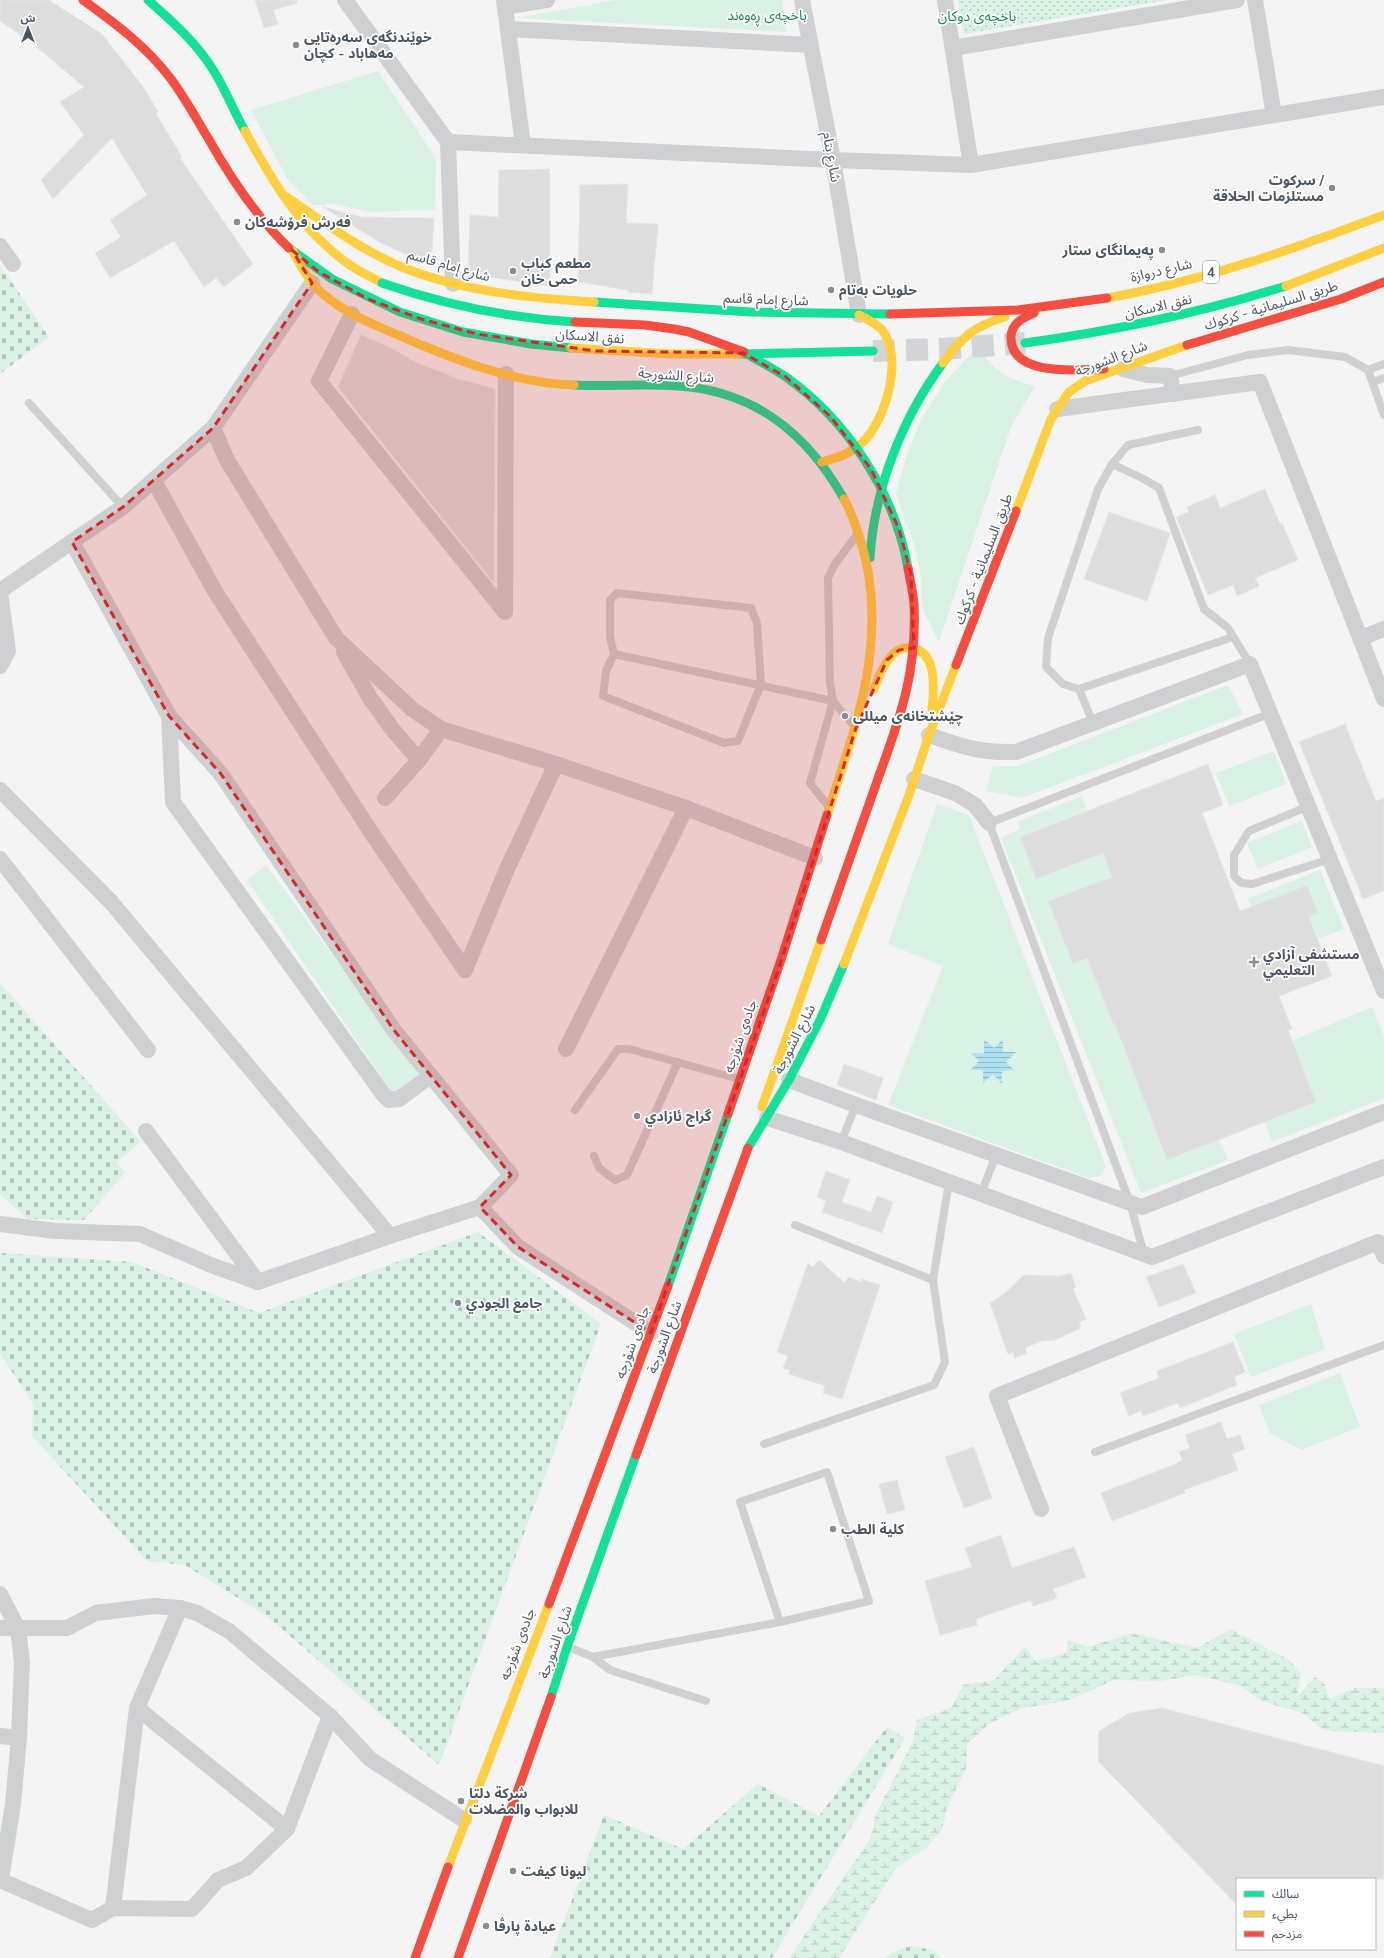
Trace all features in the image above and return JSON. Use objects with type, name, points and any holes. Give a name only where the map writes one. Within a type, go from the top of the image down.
[{"type":"main road","points":[[83,0],[127,33],[164,70],[180,92],[250,205],[315,277]]},
{"type":"main road","name":"شارع إمام قاسم","points":[[148,0],[187,34],[215,72],[236,116],[284,196],[375,254],[407,269],[454,284],[504,295],[566,301],[749,312],[859,315],[1033,309]]},
{"type":"main road","points":[[284,196],[307,226],[332,252],[361,272],[382,283],[437,301],[505,314],[578,322],[645,324],[691,332],[718,341],[764,364],[795,384],[821,407],[858,449],[878,483],[899,528],[911,574],[914,606],[913,658],[901,711],[746,1152]]},
{"type":"main road","name":"شارع دروازة","points":[[1033,309],[1070,304],[1163,285],[1285,251],[1384,215]]},
{"type":"main road","name":"نفق الاسكان","points":[[1025,342],[1102,332],[1197,312],[1291,284],[1384,248]]},
{"type":"main road","name":"شارع الشورجة","points":[[292,250],[315,277],[326,296],[352,314],[439,352],[506,374],[564,384],[661,385],[694,387],[724,393],[748,401],[761,408],[800,439],[822,462],[845,500],[858,533],[868,577],[872,610],[872,648],[865,692],[856,728]]},
{"type":"main road","name":"نفق الاسكان","points":[[315,277],[421,319],[477,334],[535,345],[641,353],[874,351]]},
{"type":"main road","name":"طريق السليمانية - كركوك","points":[[1165,352],[1341,299],[1384,282]]},
{"type":"main road","points":[[1070,304],[1033,313],[1018,322],[1011,336],[1012,345],[1016,354],[1031,364],[1049,369],[1123,369]]},
{"type":"main road","points":[[868,577],[872,531],[879,496],[885,477],[911,418],[931,382],[958,344],[975,329],[992,321],[1033,309]]},
{"type":"main road","points":[[822,462],[849,452],[864,441],[878,421],[886,400],[891,368],[887,340],[882,330],[875,323],[859,315]]},
{"type":"main road","name":"شارع الشورجة","points":[[1069,392],[1085,381],[1123,369],[1165,352]]},
{"type":"main road","name":"طريق السليمانية - كركوك","points":[[929,737],[1045,433],[1057,409],[1069,392]]},
{"type":"main road","points":[[856,728],[887,660],[892,654],[903,648],[916,648],[927,658],[934,680],[929,737]]},
{"type":"main road","name":"جادەی شۆرجە","points":[[415,1958],[464,1820],[651,1333],[740,1079],[815,858],[856,728]]},
{"type":"main road","name":"شارع الشورجة","points":[[458,1958],[546,1713],[567,1647],[746,1152],[789,1080],[820,1020],[846,958],[929,737]]},
{"type":"street","points":[[344,0],[448,142],[454,284]]},
{"type":"street","points":[[523,145],[505,4],[547,0]]},
{"type":"street","name":"شارع بتام","points":[[802,0],[833,160],[859,315]]},
{"type":"street","points":[[944,0],[971,165]]},
{"type":"street","points":[[953,48],[1237,0]]},
{"type":"street","points":[[1255,0],[1274,115]]},
{"type":"street","points":[[509,29],[810,45]]},
{"type":"street","points":[[448,142],[971,165],[1384,97]]},
{"type":"street","points":[[0,246],[13,264]]},
{"type":"street","points":[[0,666],[8,651],[0,591],[123,507],[213,428],[315,277]]},
{"type":"street","points":[[352,314],[319,380],[504,612],[506,374]]},
{"type":"street","points":[[1123,369],[1147,375],[1170,376],[1173,394]]},
{"type":"street","points":[[1057,409],[1260,382],[1384,699]]},
{"type":"street","points":[[213,428],[227,460],[336,638],[370,698],[393,730],[420,760]]},
{"type":"street","points":[[154,481],[216,593],[371,832],[465,970],[508,869],[556,764]]},
{"type":"street","points":[[0,1224],[55,1231],[140,1234],[211,1265],[258,1282],[390,1236],[480,1207],[511,1175],[393,1030],[221,774],[169,716],[72,542]]},
{"type":"street","points":[[1361,638],[1384,629]]},
{"type":"street","points":[[336,638],[412,709],[441,729],[556,764],[686,808],[815,858]]},
{"type":"street","points":[[929,737],[970,750],[1016,752],[1250,664],[1384,991]]},
{"type":"street","points":[[169,716],[172,802],[383,1094],[389,1100],[399,1099],[430,1076]]},
{"type":"street","points":[[385,798],[420,760],[441,729]]},
{"type":"street","points":[[914,779],[955,793],[975,805],[989,823]]},
{"type":"street","points":[[0,790],[111,902],[390,1236]]},
{"type":"street","points":[[566,1050],[686,808]]},
{"type":"street","points":[[0,859],[148,1050]]},
{"type":"street","points":[[789,1080],[856,1106],[1142,1207],[1384,1112]]},
{"type":"street","points":[[767,1118],[841,1142],[1152,1256],[1384,1167]]},
{"type":"street","points":[[146,1131],[258,1282]]},
{"type":"street","points":[[480,1207],[518,1247],[651,1333]]},
{"type":"street","points":[[1041,1509],[997,1396],[1378,1242],[1384,1256]]},
{"type":"street","points":[[0,1594],[18,1629],[22,1662],[19,1738],[4,1843],[1,1880],[92,1920],[113,1908],[192,1909],[218,1880],[246,1868],[287,1829],[330,1716]]},
{"type":"street","points":[[0,1628],[68,1628],[96,1613],[154,1606],[180,1608],[197,1613],[229,1631],[330,1716],[370,1759],[464,1820]]},
{"type":"street","points":[[113,1908],[137,1708],[180,1608]]},
{"type":"street","points":[[137,1708],[287,1829]]},
{"type":"street","points":[[0,1736],[19,1738]]},
{"type":"lane","points":[[1170,376],[1248,355],[1288,350],[1344,357],[1368,370],[1384,416]]},
{"type":"lane","points":[[1368,370],[1384,364]]},
{"type":"lane","points":[[1373,382],[1384,378]]},
{"type":"lane","points":[[29,403],[123,507]]},
{"type":"lane","points":[[1198,430],[1128,445],[1112,464],[1098,490],[1048,638],[1046,667],[1063,684],[1079,689],[1233,637]]},
{"type":"lane","points":[[1112,464],[1159,488],[1204,609],[1225,625],[1250,664]]},
{"type":"lane","points":[[830,808],[810,783],[833,701],[830,683],[828,578],[835,564],[858,533]]},
{"type":"lane","points":[[618,593],[751,608],[757,623],[761,684],[738,741],[724,743],[603,696],[606,671],[614,654],[610,637],[610,600],[618,593]]},
{"type":"lane","points":[[614,654],[761,684],[833,701],[856,728]]},
{"type":"lane","points":[[1079,689],[1093,723]]},
{"type":"lane","points":[[1144,1254],[1130,1203],[989,823],[1271,713]]},
{"type":"lane","points":[[1309,806],[1249,831],[1234,855],[1234,876],[1241,883],[1252,884],[1330,859]]},
{"type":"lane","points":[[575,1110],[618,1049],[629,1049],[740,1079]]},
{"type":"lane","points":[[594,1156],[599,1168],[615,1180],[627,1175],[678,1062]]},
{"type":"lane","points":[[841,1142],[856,1106]]},
{"type":"lane","points":[[981,1194],[996,1155]]},
{"type":"lane","points":[[764,1444],[934,1385],[945,1362],[933,1280],[950,1182]]},
{"type":"lane","points":[[795,1225],[933,1280]]},
{"type":"lane","points":[[1095,1452],[1384,1345]]},
{"type":"lane","points":[[593,1657],[780,1622],[868,1601],[828,1472],[740,1502],[780,1622]]},
{"type":"lane","points":[[567,1647],[593,1657],[610,1670],[706,1702]]},
{"type":"highlighted area","points":[[292,250],[319,272],[368,299],[421,319],[477,334],[595,351],[743,353],[786,377],[830,416],[871,469],[899,529],[911,574],[914,648],[899,650],[887,660],[856,728],[775,980],[651,1333],[518,1247],[480,1207],[511,1175],[393,1029],[221,774],[169,716],[72,542],[123,507],[213,428],[312,283]]},
{"type":"green space","name":"باخچەی ڕەوەند","points":[[615,0],[782,0],[787,32],[516,18]]},
{"type":"green space","name":"باخچەی دوکان","points":[[958,0],[1168,0],[964,34]]},
{"type":"green space","points":[[378,71],[436,159],[435,210],[371,212],[333,204],[313,205],[288,180],[251,110]]},
{"type":"green space","points":[[0,265],[49,337],[0,374]]},
{"type":"green space","points":[[978,346],[989,362],[1002,373],[1017,381],[1035,386],[1011,427],[939,642],[922,608],[921,576],[915,547],[896,494],[907,454],[922,418],[944,383]]},
{"type":"green space","points":[[1228,685],[1243,714],[1022,798],[986,791],[993,766],[1018,766]]},
{"type":"green space","points":[[1274,751],[1286,784],[1229,806],[1216,773]]},
{"type":"green space","points":[[1082,796],[1087,810],[1020,837],[1036,879],[1103,853],[1112,877],[1048,901],[1073,964],[1126,944],[1092,972],[1113,1024],[1169,1003],[1177,1023],[1123,1044],[1136,1079],[1192,1058],[1201,1081],[1144,1102],[1167,1160],[1219,1140],[1228,1160],[1141,1193],[1001,838],[1020,829],[1017,822]]},
{"type":"green space","points":[[937,804],[969,815],[1105,1164],[1105,1168],[1100,1176],[1089,1178],[888,1105],[943,966],[888,944]]},
{"type":"green space","points":[[1302,821],[1312,847],[1258,869],[1247,843]]},
{"type":"green space","points":[[266,865],[419,1073],[393,1094],[247,880]]},
{"type":"green space","points":[[1320,870],[1344,929],[1318,939],[1309,917],[1318,913],[1307,885],[1251,907],[1248,899]]},
{"type":"green space","points":[[0,983],[141,1142],[116,1162],[125,1173],[84,1220],[27,1219],[0,1194]]},
{"type":"green space","points":[[1372,1007],[1384,1036],[1384,1098],[1272,1142],[1265,1122],[1316,1102],[1292,1041]]},
{"type":"green space","points":[[478,1232],[601,1324],[439,1765],[267,1616],[185,1565],[147,1561],[32,1436],[33,1404],[0,1353],[0,1253],[132,1262],[259,1313]]},
{"type":"green space","points":[[1311,1304],[1325,1349],[1251,1377],[1234,1334]]},
{"type":"green space","points":[[1340,1373],[1360,1427],[1301,1450],[1270,1433],[1259,1405]]},
{"type":"green space","points":[[1231,1629],[1289,1660],[1301,1673],[1297,1697],[1315,1677],[1324,1683],[1329,1699],[1355,1688],[1384,1688],[1384,1733],[1334,1731],[1322,1729],[1302,1713],[1262,1701],[1238,1685],[1196,1675],[1161,1681],[1114,1680],[1067,1701],[1022,1708],[989,1724],[967,1744],[967,1766],[947,1808],[942,1830],[926,1848],[896,1868],[839,1958],[789,1958],[870,1839],[876,1814],[913,1741],[917,1720],[951,1708],[963,1685],[994,1680],[1025,1647],[1035,1661],[1067,1653],[1068,1640],[1088,1647],[1132,1633],[1197,1648]]},
{"type":"green space","points":[[887,1727],[905,1738],[772,1958],[550,1958],[604,1815],[683,1849],[758,1784],[819,1816]]},
{"type":"green space","points":[[911,1946],[933,1950],[941,1958],[886,1958],[893,1952]]},
{"type":"water","points":[[984,1039],[994,1048],[1003,1039],[1003,1052],[1016,1052],[1006,1062],[1014,1070],[1002,1071],[1002,1084],[993,1074],[983,1083],[983,1070],[970,1070],[979,1061],[971,1053],[984,1053]]},
{"type":"building","points":[[0,0],[49,0],[102,34],[144,88],[158,112],[156,114],[182,157],[180,158],[253,264],[224,287],[216,278],[204,287],[174,241],[110,278],[95,253],[121,237],[110,220],[147,195],[112,138],[53,199],[41,180],[84,135],[60,102],[84,87],[32,43],[0,21]]},
{"type":"building","points":[[255,0],[297,0],[297,3],[273,10],[278,24],[264,28]]},
{"type":"building","points":[[550,169],[550,286],[468,274],[470,215],[498,217],[499,170]]},
{"type":"building","points":[[628,184],[626,223],[658,224],[652,294],[628,292],[628,290],[578,282],[580,185]]},
{"type":"building","points":[[323,207],[361,217],[434,218],[431,264],[381,243]]},
{"type":"building","points":[[361,335],[391,348],[415,362],[458,379],[495,389],[494,583],[338,387]]},
{"type":"building","points":[[1265,489],[1298,560],[1255,578],[1259,586],[1237,596],[1233,585],[1208,595],[1176,517],[1189,512],[1187,507],[1215,495],[1220,508]]},
{"type":"building","points":[[1109,512],[1170,533],[1147,601],[1084,579]]},
{"type":"building","points":[[1345,724],[1376,801],[1384,798],[1384,891],[1363,899],[1299,742]]},
{"type":"building","name":"مستشفى آزادي التعليمي","points":[[1208,764],[1223,805],[1202,813],[1240,911],[1307,885],[1318,913],[1309,917],[1332,976],[1279,996],[1292,1029],[1288,1030],[1316,1102],[1167,1160],[1115,1024],[1113,1024],[1087,958],[1073,964],[1048,901],[1112,877],[1103,853],[1036,879],[1020,837]]},
{"type":"building","points":[[844,1064],[883,1078],[876,1100],[837,1085]]},
{"type":"building","points":[[826,1171],[850,1180],[842,1202],[871,1212],[877,1196],[893,1202],[882,1233],[822,1212],[826,1201],[817,1197]]},
{"type":"building","points":[[819,1260],[845,1283],[848,1277],[861,1282],[862,1279],[880,1285],[842,1399],[823,1393],[825,1386],[789,1374],[790,1370],[783,1368],[788,1356],[777,1352],[808,1263],[813,1267]]},
{"type":"building","points":[[1183,1264],[1196,1293],[1159,1307],[1146,1277]]},
{"type":"building","points":[[1071,1273],[1076,1287],[1073,1289],[1086,1319],[1079,1322],[1081,1328],[1055,1340],[1041,1341],[1025,1348],[1027,1353],[1015,1358],[1013,1352],[1008,1354],[990,1303],[1004,1294],[1024,1275],[1060,1276]]},
{"type":"building","points":[[1233,1342],[1245,1372],[1234,1377],[1237,1385],[1180,1408],[1178,1403],[1143,1416],[1141,1411],[1129,1416],[1120,1393],[1159,1378],[1157,1371]]},
{"type":"building","points":[[1221,1422],[1227,1439],[1240,1435],[1245,1449],[1232,1454],[1238,1470],[1184,1490],[1185,1493],[1112,1521],[1101,1493],[1178,1463],[1182,1460],[1179,1452],[1190,1448],[1185,1435]]},
{"type":"building","points":[[974,1447],[992,1498],[964,1508],[945,1457]]},
{"type":"building","points":[[897,1480],[905,1510],[887,1514],[879,1484]]},
{"type":"building","points":[[1001,1535],[1012,1568],[1074,1547],[1086,1577],[1053,1589],[1057,1598],[1033,1606],[1031,1600],[976,1619],[977,1625],[940,1635],[925,1581],[972,1567],[965,1548]]},
{"type":"building","points":[[1162,1708],[1384,1766],[1384,1879],[1236,1878],[1236,1904],[1098,1761],[1099,1731],[1130,1713]]},
{"type":"tunnel","points":[[873,351],[941,349],[1025,343]]},
{"type":"traffic: fast","points":[[148,0],[176,25],[201,52],[219,80],[245,131]]},
{"type":"traffic: fast","points":[[289,248],[332,279],[400,312],[463,332],[531,344],[571,348]]},
{"type":"traffic: fast","points":[[382,283],[429,298],[477,309],[502,314],[575,322]]},
{"type":"traffic: fast","points":[[1025,343],[1091,333],[1157,320],[1221,305],[1286,286]]},
{"type":"traffic: fast","points":[[594,302],[751,312],[890,314]]},
{"type":"traffic: fast","points":[[740,354],[873,351]]},
{"type":"traffic: fast","points":[[744,352],[786,377],[809,395],[848,437],[865,461],[880,487],[892,513],[902,540],[908,568]]},
{"type":"traffic: fast","points":[[870,558],[877,507],[893,456],[915,407],[928,384],[943,363]]},
{"type":"traffic: fast","points":[[574,385],[678,386],[706,390],[731,396],[755,407],[776,420],[796,436],[813,454],[829,475],[844,499]]},
{"type":"traffic: fast","points":[[748,1148],[789,1080],[820,1020],[844,964]]},
{"type":"traffic: fast","points":[[668,1286],[728,1114]]},
{"type":"traffic: fast","points":[[551,1697],[567,1647],[636,1455]]},
{"type":"traffic: slow","points":[[245,131],[277,187],[317,237],[333,252],[354,268],[382,283]]},
{"type":"traffic: slow","points":[[285,196],[359,245],[391,262],[429,277],[499,293],[594,302]]},
{"type":"traffic: slow","points":[[1107,298],[1178,283],[1247,263],[1384,215]]},
{"type":"traffic: slow","points":[[1286,286],[1384,248]]},
{"type":"traffic: slow","points":[[292,250],[306,274],[323,294],[340,307],[369,322],[440,353],[506,375],[528,380],[574,385]]},
{"type":"traffic: slow","points":[[822,462],[844,455],[863,442],[879,419],[885,404],[892,372],[892,356],[888,342],[880,328],[871,321],[859,315]]},
{"type":"traffic: slow","points":[[943,363],[963,339],[985,324],[1005,317]]},
{"type":"traffic: slow","points":[[1016,511],[1051,419],[1069,392],[1085,381],[1187,345]]},
{"type":"traffic: slow","points":[[571,348],[671,354],[740,354]]},
{"type":"traffic: slow","points":[[827,815],[863,695],[872,635],[872,603],[868,571],[859,534],[844,499]]},
{"type":"traffic: slow","points":[[874,689],[880,673],[895,652],[907,648],[919,650],[926,656],[930,663],[932,672],[932,710]]},
{"type":"traffic: slow","points":[[844,964],[909,795],[929,735],[956,665]]},
{"type":"traffic: slow","points":[[762,1107],[821,940]]},
{"type":"traffic: slow","points":[[448,1867],[549,1604]]},
{"type":"traffic: jam","points":[[83,0],[130,36],[162,67],[181,93],[244,196],[277,236],[289,248]]},
{"type":"traffic: jam","points":[[1187,345],[1341,299],[1384,282]]},
{"type":"traffic: jam","points":[[890,314],[1018,310],[1107,298]]},
{"type":"traffic: jam","points":[[1034,313],[1019,321],[1012,331],[1011,336],[1013,349],[1021,359],[1032,365],[1062,370],[1104,369]]},
{"type":"traffic: jam","points":[[575,322],[645,325],[674,329],[689,332],[744,352]]},
{"type":"traffic: jam","points":[[956,665],[1016,511]]},
{"type":"traffic: jam","points":[[880,773],[901,710],[913,649],[914,604],[908,568]]},
{"type":"traffic: jam","points":[[821,940],[880,773]]},
{"type":"traffic: jam","points":[[728,1114],[781,960],[827,815]]},
{"type":"traffic: jam","points":[[636,1455],[748,1148]]},
{"type":"traffic: jam","points":[[549,1604],[668,1286]]},
{"type":"traffic: jam","points":[[458,1958],[551,1697]]},
{"type":"traffic: jam","points":[[415,1958],[448,1867]]},
{"type":"place","name":"خوێندنگەی سەرەتایی مەهاباد - کچان","points":[[296,45]]},
{"type":"place","name":"سركوت / مستلزمات الحلاقة","points":[[1332,188]]},
{"type":"place","name":"فەرش فرۆشەکان","points":[[237,222]]},
{"type":"place","name":"پەیمانگای ستار","points":[[1162,250]]},
{"type":"place","name":"مطعم كباب حمى خان","points":[[513,271]]},
{"type":"place","name":"حلویات بەتام","points":[[831,290]]},
{"type":"place","name":"چێشتخانەی میللی","points":[[845,716]]},
{"type":"place","name":"مستشفى آزادي التعليمي","points":[[1254,962]]},
{"type":"place","name":"گراج ئازادي","points":[[637,1116]]},
{"type":"place","name":"جامع الجودي","points":[[458,1303]]},
{"type":"place","name":"كلية الطب","points":[[833,1529]]},
{"type":"place","name":"شركة دلتا للابواب والمضلات","points":[[461,1801]]},
{"type":"place","name":"ليونا كيفت","points":[[513,1871]]},
{"type":"place","name":"عيادة پارڤا","points":[[486,1926]]}]
